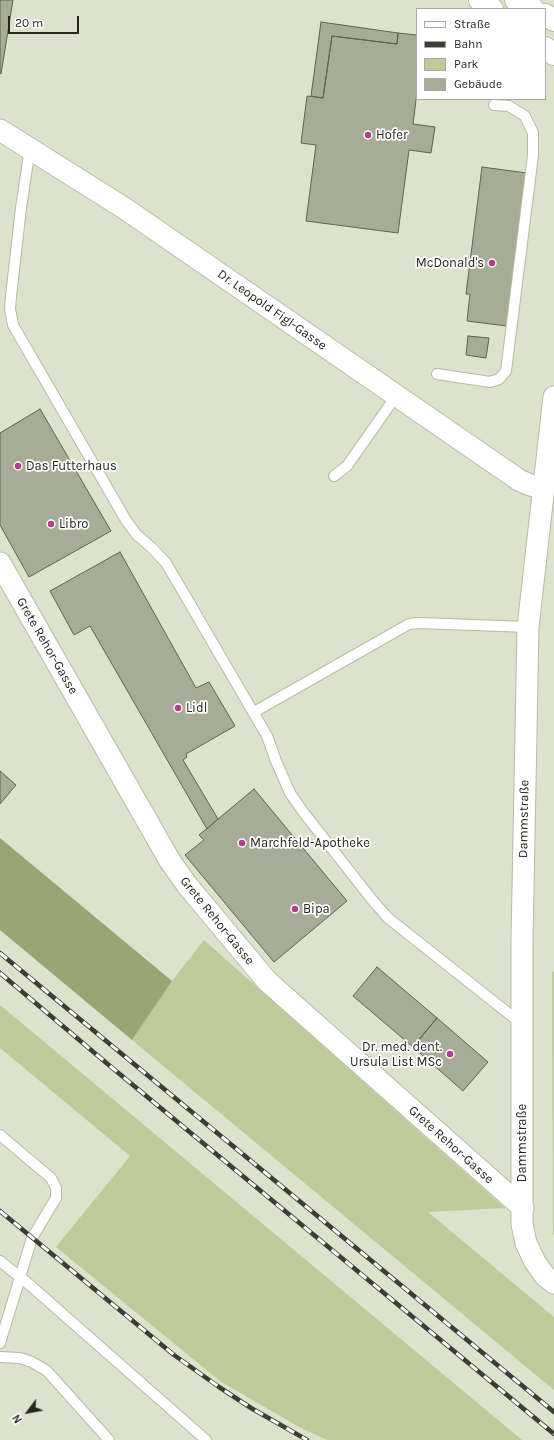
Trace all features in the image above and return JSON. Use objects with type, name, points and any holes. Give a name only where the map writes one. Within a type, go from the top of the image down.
[{"type":"main road","points":[[480,0],[491,8]]},
{"type":"main road","points":[[516,0],[531,8]]},
{"type":"street","name":"Dr. Leopold Figl-Gasse","points":[[0,130],[124,208],[519,480],[544,489]]},
{"type":"street","name":"Dammstraße","points":[[554,397],[528,627],[522,941],[522,1224],[526,1242],[535,1262],[545,1276],[554,1283]]},
{"type":"street","name":"Grete Rehor-Gasse","points":[[0,563],[170,861],[187,885],[267,981],[523,1208]]},
{"type":"lane","points":[[437,374],[490,382],[499,379],[506,371],[533,155],[533,133],[525,116],[509,106],[494,105]]},
{"type":"lane","points":[[30,148],[21,208],[10,309],[14,325],[127,522],[137,535],[166,563],[254,712],[267,736],[290,793],[304,813],[388,918],[522,1024]]},
{"type":"lane","points":[[334,476],[347,466],[396,396]]},
{"type":"lane","points":[[254,712],[409,624],[419,623],[528,627]]},
{"type":"lane","points":[[0,1135],[51,1178],[56,1188],[56,1198],[32,1238],[0,1343]]},
{"type":"lane","points":[[0,1261],[206,1440]]},
{"type":"lane","points":[[0,1357],[20,1358],[32,1362],[47,1372],[109,1440]]},
{"type":"green space","points":[[0,838],[172,981],[132,1040],[0,930]]},
{"type":"green space","points":[[204,940],[505,1208],[428,1212],[554,1317],[554,1390],[132,1040],[172,981]]},
{"type":"green space","points":[[552,971],[554,972],[554,1235],[553,1234]]},
{"type":"green space","points":[[0,1005],[522,1440],[327,1440],[299,1427],[220,1381],[56,1247],[130,1156],[0,1048]]},
{"type":"building","points":[[0,0],[13,0],[1,74],[0,73]]},
{"type":"building","points":[[321,22],[398,33],[397,44],[332,36],[323,98],[311,96]]},
{"type":"building","name":"Hofer","points":[[398,33],[416,35],[416,100],[413,124],[435,127],[431,153],[409,150],[398,233],[306,221],[316,145],[301,143],[307,96],[323,98],[332,36],[397,44]]},
{"type":"building","name":"McDonald's","points":[[482,167],[527,173],[507,326],[467,321],[470,294],[466,294]]},
{"type":"building","points":[[468,336],[489,338],[486,358],[466,355]]},
{"type":"building","points":[[40,409],[111,531],[29,577],[0,525],[0,433]]},
{"type":"building","points":[[120,552],[196,688],[209,682],[235,726],[186,754],[187,757],[183,760],[218,819],[207,829],[90,626],[74,635],[50,591]]},
{"type":"building","points":[[0,771],[16,785],[0,804]]},
{"type":"building","points":[[254,789],[347,901],[274,962],[185,855],[204,840],[199,835]]},
{"type":"building","points":[[377,967],[437,1018],[413,1047],[353,996]]},
{"type":"building","name":"Dr. med. dent. Ursula List MSc","points":[[437,1018],[488,1062],[463,1091],[413,1047]]},
{"type":"railway","points":[[0,953],[554,1412]]},
{"type":"railway","points":[[0,973],[554,1434]]},
{"type":"railway","points":[[0,1211],[174,1355],[251,1408],[307,1440]]},
{"type":"place","name":"Hofer","points":[[368,135]]},
{"type":"place","name":"McDonald's","points":[[492,263]]},
{"type":"place","name":"Das Futterhaus","points":[[18,466]]},
{"type":"place","name":"Libro","points":[[51,524]]},
{"type":"place","name":"Lidl","points":[[178,708]]},
{"type":"place","name":"Marchfeld-Apotheke","points":[[242,843]]},
{"type":"place","name":"Bipa","points":[[295,909]]},
{"type":"place","name":"Dr. med. dent. Ursula List MSc","points":[[450,1054]]}]
